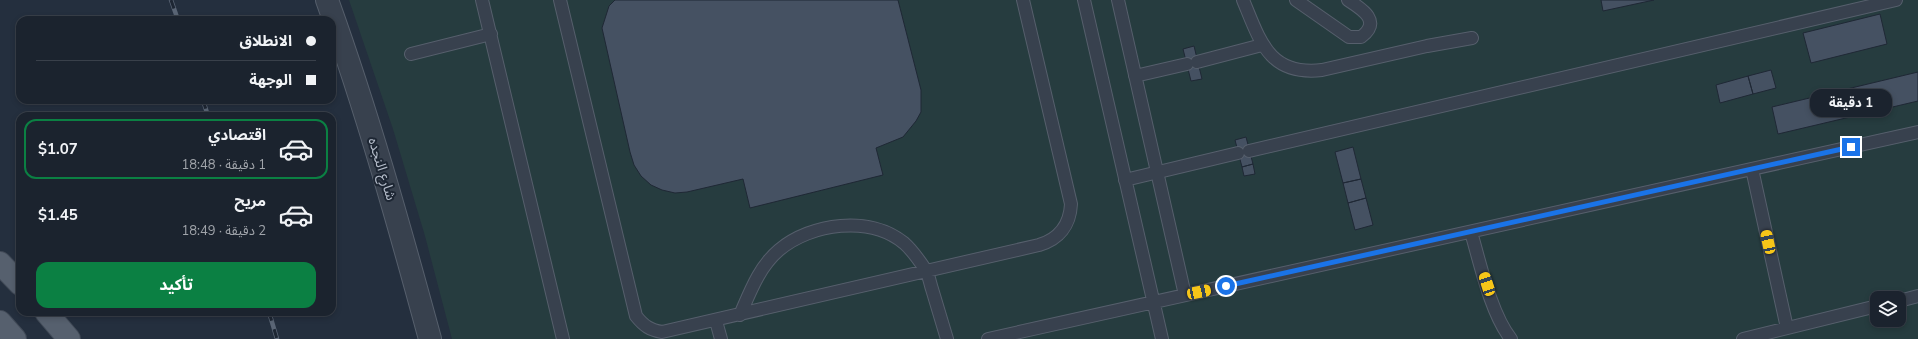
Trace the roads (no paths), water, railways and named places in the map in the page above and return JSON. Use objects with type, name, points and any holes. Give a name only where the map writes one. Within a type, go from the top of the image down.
[{"type":"main road","points":[[0,263],[16,280]]},
{"type":"main road","points":[[49,316],[68,339]]},
{"type":"main road","points":[[0,322],[15,339]]},
{"type":"street","name":"شارع النجده","points":[[327,0],[332,16]]},
{"type":"street","name":"شارع النجده","points":[[336,27],[404,240],[430,339]]},
{"type":"lane","points":[[482,0],[563,339]]},
{"type":"lane","points":[[560,0],[636,316],[642,325],[652,330],[662,332],[716,321],[1048,242],[1063,230],[1071,213],[1069,195],[1023,0]]},
{"type":"lane","points":[[1084,0],[1162,339]]},
{"type":"lane","points":[[1118,0],[1185,295]]},
{"type":"lane","points":[[1243,0],[1262,46],[1282,65],[1295,70],[1308,72],[1472,38]]},
{"type":"lane","points":[[1296,0],[1349,37],[1361,37],[1369,28],[1370,22],[1368,16],[1348,0]]},
{"type":"lane","points":[[1125,180],[1896,0]]},
{"type":"lane","points":[[411,54],[491,34]]},
{"type":"lane","points":[[1135,76],[1262,46]]},
{"type":"lane","points":[[988,339],[1918,132]]},
{"type":"lane","points":[[1752,169],[1787,328]]},
{"type":"lane","points":[[740,315],[755,280],[766,264],[779,250],[794,239],[812,231],[830,226],[849,225],[868,228],[886,234],[903,243],[927,271],[947,339]]},
{"type":"lane","points":[[1470,232],[1496,311],[1505,331],[1511,339]]},
{"type":"lane","points":[[1906,299],[1918,296]]},
{"type":"lane","points":[[1743,339],[1870,308]]},
{"type":"lane","points":[[716,321],[721,339]]},
{"type":"railway","points":[[171,0],[177,16]]},
{"type":"railway","points":[[204,104],[207,112]]},
{"type":"railway","points":[[270,316],[277,339]]}]
